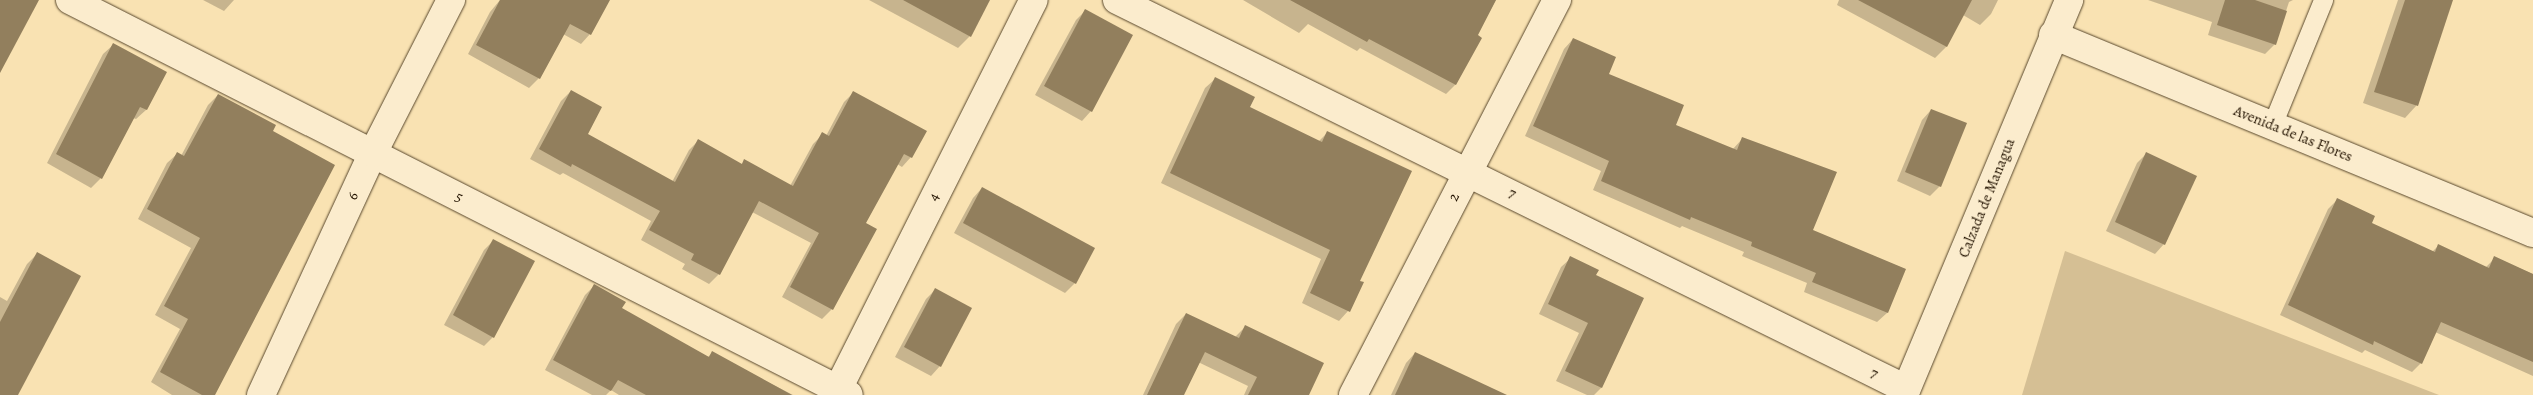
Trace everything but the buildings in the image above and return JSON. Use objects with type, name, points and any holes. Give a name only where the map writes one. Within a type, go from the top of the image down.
[{"type":"street","name":"5","points":[[70,0],[840,393]]},
{"type":"street","name":"6","points":[[261,395],[373,153],[450,0]]},
{"type":"street","name":"4","points":[[840,393],[1034,0]]},
{"type":"street","name":"7","points":[[1117,0],[1467,172],[1905,392]]},
{"type":"street","name":"2","points":[[1353,395],[1557,0]]},
{"type":"street","name":"Calzada de Managua","points":[[1905,392],[2069,0]]},
{"type":"street","name":"Avenida de las Flores","points":[[2053,35],[2533,233]]},
{"type":"lane","points":[[2272,125],[2323,0]]},
{"type":"shaded area","points":[[2065,251],[2439,395],[2022,395]]}]
